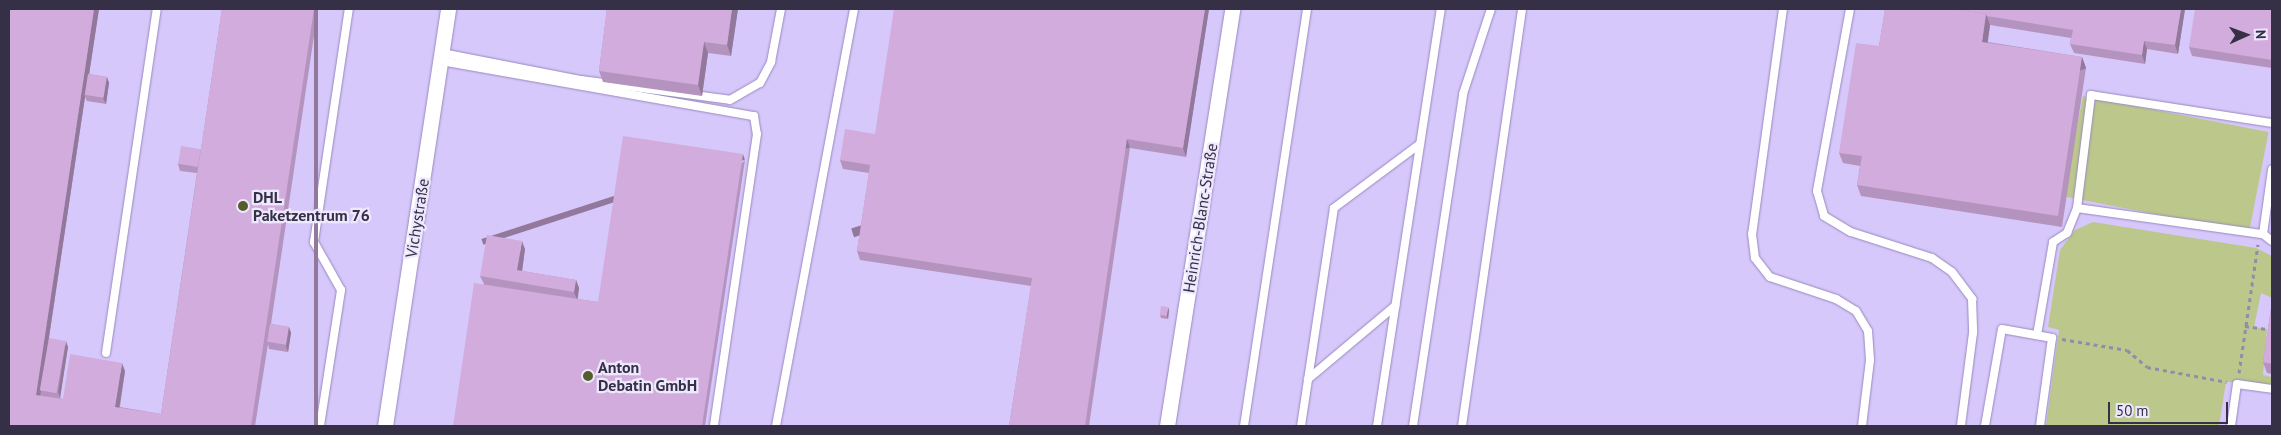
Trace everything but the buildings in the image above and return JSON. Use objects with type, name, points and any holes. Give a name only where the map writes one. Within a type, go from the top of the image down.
[{"type":"street","name":"Vichystraße","points":[[385,426],[448,9]]},
{"type":"street","name":"Heinrich-Blanc-Straße","points":[[1167,426],[1232,9]]},
{"type":"lane","points":[[106,353],[157,9]]},
{"type":"lane","points":[[320,426],[341,290],[314,242],[349,9]]},
{"type":"lane","points":[[441,57],[581,80],[730,100],[760,83],[770,62],[781,9]]},
{"type":"lane","points":[[776,426],[854,9]]},
{"type":"lane","points":[[1244,426],[1308,9]]},
{"type":"lane","points":[[1377,426],[1441,9]]},
{"type":"lane","points":[[1413,426],[1463,94],[1491,9]]},
{"type":"lane","points":[[1462,426],[1522,9]]},
{"type":"lane","points":[[1783,9],[1752,234],[1755,258],[1770,277],[1836,299],[1856,310],[1868,331],[1870,360],[1862,426]]},
{"type":"lane","points":[[1850,9],[1817,191],[1824,216],[1851,232],[1932,258],[1952,272],[1972,299],[1973,333],[1960,426]]},
{"type":"lane","points":[[441,57],[754,116],[757,134],[714,426]]},
{"type":"lane","points":[[2038,335],[2053,242],[2067,233],[2077,208],[2091,95],[2272,122]]},
{"type":"lane","points":[[1301,426],[1334,208],[1420,144]]},
{"type":"lane","points":[[2263,234],[2272,170]]},
{"type":"lane","points":[[2077,208],[2263,234],[2272,241]]},
{"type":"lane","points":[[1308,379],[1395,306]]},
{"type":"lane","points":[[1985,426],[2002,329],[2052,338],[2040,426]]},
{"type":"lane","points":[[2231,426],[2237,384],[2272,389]]},
{"type":"path","points":[[2052,338],[2128,350],[2147,367],[2237,384],[2256,248],[2263,234]]},
{"type":"path","points":[[2245,326],[2272,330]]},
{"type":"shaded area","points":[[9,9],[2272,9],[2272,426],[9,426]]},
{"type":"green space","points":[[2083,96],[2269,132],[2249,232],[2064,196]]},
{"type":"green space","points":[[2093,222],[2256,248],[2272,256],[2272,298],[2261,293],[2254,327],[2267,329],[2263,375],[2272,377],[2272,384],[2226,382],[2219,426],[2046,426],[2059,330],[2048,327],[2060,250],[2075,230]]},
{"type":"place","name":"DHL Paketzentrum 76","points":[[243,206]]},
{"type":"place","name":"Anton Debatin GmbH","points":[[588,376]]}]
